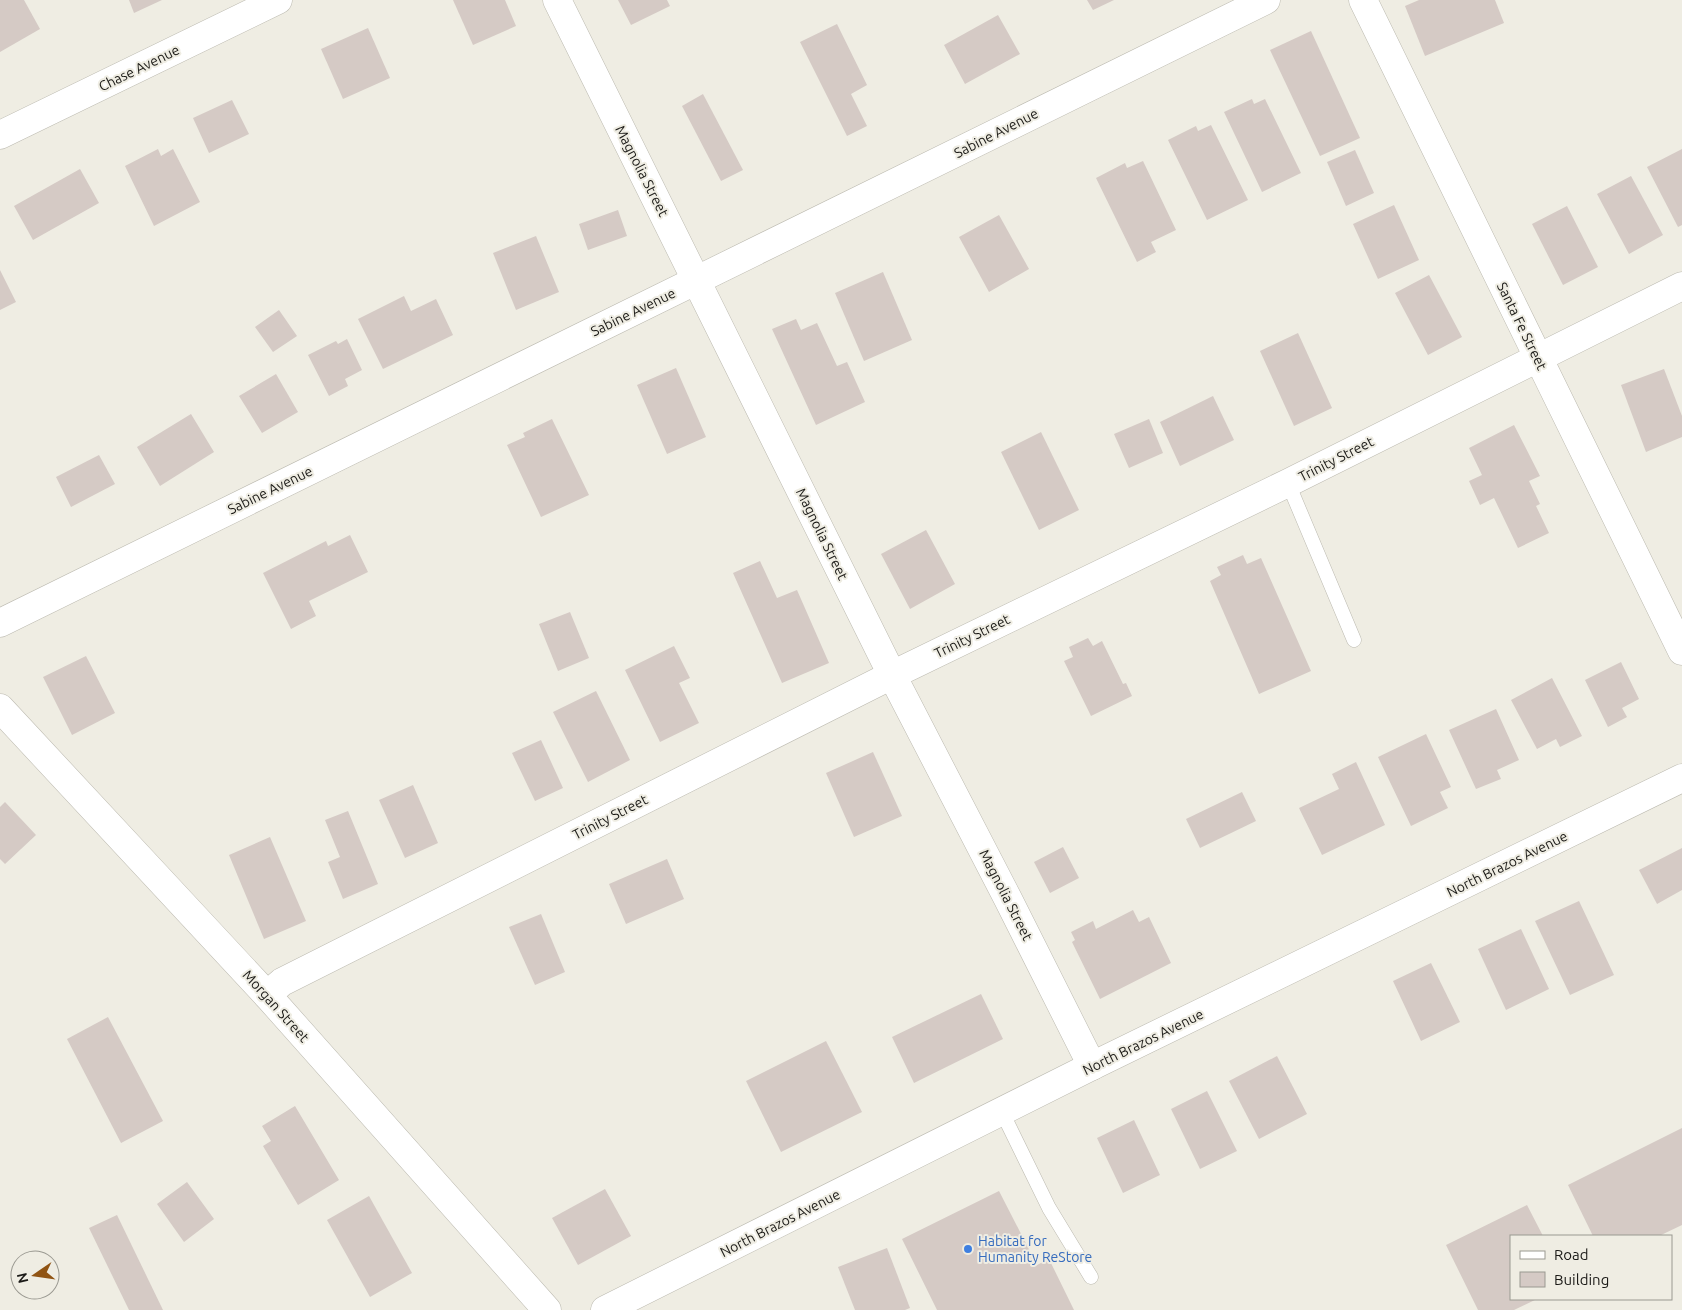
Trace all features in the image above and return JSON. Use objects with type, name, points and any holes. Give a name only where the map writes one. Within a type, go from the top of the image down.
[{"type":"street","name":"Chase Avenue","points":[[0,135],[278,0]]},
{"type":"street","name":"Magnolia Street","points":[[557,0],[892,675],[1092,1066]]},
{"type":"street","name":"Sabine Avenue","points":[[0,623],[1266,0]]},
{"type":"street","name":"Santa Fe Street","points":[[1363,0],[1682,651]]},
{"type":"street","name":"Trinity Street","points":[[267,995],[282,982],[892,675],[1288,484],[1682,286]]},
{"type":"street","name":"Morgan Street","points":[[3,717],[267,995],[547,1310]]},
{"type":"street","name":"North Brazos Avenue","points":[[605,1310],[1092,1066],[1682,778]]},
{"type":"lane","points":[[1288,484],[1354,640]]},
{"type":"lane","points":[[1002,1112],[1049,1208],[1091,1277]]},
{"type":"building","points":[[0,0],[24,0],[40,29],[0,52]]},
{"type":"building","points":[[129,0],[162,0],[134,13]]},
{"type":"building","points":[[453,0],[505,0],[516,26],[473,45]]},
{"type":"building","points":[[618,0],[667,0],[670,6],[631,25]]},
{"type":"building","points":[[1087,0],[1114,0],[1093,10]]},
{"type":"building","points":[[1419,0],[1495,0],[1504,23],[1425,56],[1405,6]]},
{"type":"building","points":[[998,15],[1020,54],[965,84],[944,45]]},
{"type":"building","points":[[837,24],[867,85],[851,94],[867,126],[847,136],[800,42]]},
{"type":"building","points":[[368,28],[390,78],[343,99],[321,49]]},
{"type":"building","points":[[1311,31],[1360,138],[1320,156],[1270,50]]},
{"type":"building","points":[[703,94],[743,170],[721,181],[682,106]]},
{"type":"building","points":[[1252,99],[1254,104],[1265,99],[1301,173],[1262,192],[1224,112]]},
{"type":"building","points":[[232,100],[249,134],[209,153],[193,118]]},
{"type":"building","points":[[1211,125],[1248,200],[1207,220],[1168,140],[1196,126],[1198,131]]},
{"type":"building","points":[[158,149],[161,156],[173,149],[200,202],[154,226],[125,166]]},
{"type":"building","points":[[1682,149],[1682,225],[1678,227],[1647,167]]},
{"type":"building","points":[[1355,150],[1374,193],[1346,206],[1327,162]]},
{"type":"building","points":[[1143,161],[1176,230],[1151,242],[1156,252],[1137,262],[1096,178],[1125,163],[1127,168]]},
{"type":"building","points":[[80,169],[99,203],[33,240],[14,206]]},
{"type":"building","points":[[1631,176],[1663,235],[1629,254],[1597,194]]},
{"type":"building","points":[[1394,205],[1419,260],[1378,279],[1353,224]]},
{"type":"building","points":[[1567,206],[1598,267],[1563,285],[1532,224]]},
{"type":"building","points":[[618,210],[627,236],[588,250],[579,224]]},
{"type":"building","points":[[999,215],[1029,269],[989,292],[959,237]]},
{"type":"building","points":[[536,236],[559,292],[516,310],[493,253]]},
{"type":"building","points":[[0,270],[16,302],[0,310]]},
{"type":"building","points":[[883,272],[912,340],[864,361],[835,293]]},
{"type":"building","points":[[1429,275],[1462,337],[1428,355],[1395,293]]},
{"type":"building","points":[[404,296],[411,311],[436,299],[453,335],[383,369],[358,319]]},
{"type":"building","points":[[279,310],[297,336],[273,352],[255,327]]},
{"type":"building","points":[[796,319],[801,330],[817,323],[837,366],[847,362],[865,402],[816,425],[772,329]]},
{"type":"building","points":[[1298,333],[1332,408],[1294,426],[1260,351]]},
{"type":"building","points":[[347,339],[362,370],[345,379],[348,386],[329,396],[308,355],[336,341],[338,344]]},
{"type":"building","points":[[676,368],[706,437],[667,454],[637,385]]},
{"type":"building","points":[[1664,369],[1682,416],[1682,437],[1646,452],[1621,385]]},
{"type":"building","points":[[276,374],[298,412],[262,433],[239,396]]},
{"type":"building","points":[[1213,396],[1234,440],[1180,466],[1160,422]]},
{"type":"building","points":[[191,414],[214,452],[160,486],[137,447]]},
{"type":"building","points":[[552,419],[589,495],[541,517],[507,445],[525,437],[523,433]]},
{"type":"building","points":[[1149,419],[1163,453],[1129,468],[1114,434]]},
{"type":"building","points":[[1514,425],[1540,476],[1529,481],[1540,504],[1536,506],[1549,533],[1518,548],[1494,498],[1480,505],[1469,481],[1482,475],[1469,448]]},
{"type":"building","points":[[1041,432],[1079,510],[1039,530],[1001,452]]},
{"type":"building","points":[[99,455],[115,484],[71,507],[56,477]]},
{"type":"building","points":[[926,530],[955,584],[910,609],[881,554]]},
{"type":"building","points":[[350,535],[368,572],[309,601],[316,616],[291,629],[263,573],[326,541],[328,546]]},
{"type":"building","points":[[1243,555],[1247,564],[1261,558],[1311,671],[1259,694],[1210,581],[1221,575],[1217,567]]},
{"type":"building","points":[[760,561],[777,598],[797,590],[829,663],[782,683],[733,573]]},
{"type":"building","points":[[570,612],[589,658],[558,671],[539,624]]},
{"type":"building","points":[[1088,638],[1093,646],[1102,641],[1123,684],[1126,683],[1132,696],[1091,716],[1064,661],[1073,657],[1069,647]]},
{"type":"building","points":[[674,646],[690,678],[679,683],[699,723],[660,742],[625,670]]},
{"type":"building","points":[[86,656],[115,713],[72,735],[43,677]]},
{"type":"building","points":[[1621,662],[1639,699],[1622,708],[1627,717],[1608,727],[1585,680]]},
{"type":"building","points":[[1552,678],[1582,736],[1560,747],[1556,739],[1537,749],[1511,700]]},
{"type":"building","points":[[596,691],[630,760],[588,782],[553,712]]},
{"type":"building","points":[[1496,709],[1519,760],[1497,770],[1501,779],[1476,789],[1449,730]]},
{"type":"building","points":[[1426,734],[1451,787],[1440,792],[1448,808],[1411,826],[1378,757]]},
{"type":"building","points":[[541,740],[563,788],[535,801],[512,753]]},
{"type":"building","points":[[873,752],[902,816],[854,837],[826,773]]},
{"type":"building","points":[[1356,762],[1385,825],[1322,855],[1299,808],[1339,789],[1332,774]]},
{"type":"building","points":[[413,785],[438,843],[405,858],[379,800]]},
{"type":"building","points":[[1242,792],[1256,821],[1200,848],[1186,819]]},
{"type":"building","points":[[5,802],[36,835],[5,864],[0,859],[0,807]]},
{"type":"building","points":[[348,811],[378,884],[343,899],[328,862],[340,857],[325,820]]},
{"type":"building","points":[[270,837],[306,921],[264,939],[229,855]]},
{"type":"building","points":[[1063,847],[1079,878],[1050,893],[1034,862]]},
{"type":"building","points":[[1682,848],[1682,890],[1657,904],[1639,870]]},
{"type":"building","points":[[667,859],[684,899],[626,924],[609,884]]},
{"type":"building","points":[[1579,901],[1614,975],[1570,995],[1535,921]]},
{"type":"building","points":[[1133,910],[1139,922],[1149,917],[1171,963],[1100,999],[1072,942],[1075,940],[1071,932],[1093,921],[1096,929]]},
{"type":"building","points":[[541,914],[565,972],[535,985],[509,927]]},
{"type":"building","points":[[1521,929],[1549,989],[1506,1010],[1478,949]]},
{"type":"building","points":[[1431,963],[1460,1022],[1421,1041],[1393,981]]},
{"type":"building","points":[[981,994],[1003,1039],[914,1083],[892,1037]]},
{"type":"building","points":[[108,1017],[163,1121],[121,1143],[67,1039]]},
{"type":"building","points":[[826,1041],[862,1112],[781,1152],[746,1081]]},
{"type":"building","points":[[1277,1056],[1307,1114],[1259,1139],[1229,1081]]},
{"type":"building","points":[[1207,1091],[1237,1151],[1200,1169],[1171,1109]]},
{"type":"building","points":[[295,1106],[339,1180],[298,1205],[263,1146],[271,1141],[262,1126]]},
{"type":"building","points":[[1134,1120],[1160,1175],[1123,1193],[1097,1138]]},
{"type":"building","points":[[1682,1128],[1682,1225],[1661,1235],[1593,1235],[1568,1185]]},
{"type":"building","points":[[187,1182],[214,1219],[184,1242],[157,1204]]},
{"type":"building","points":[[605,1189],[631,1236],[578,1265],[552,1218]]},
{"type":"building","name":"Habitat for Humanity ReStore","points":[[999,1191],[1037,1265],[1049,1259],[1074,1310],[937,1310],[902,1239]]},
{"type":"building","points":[[369,1196],[412,1273],[370,1297],[327,1220]]},
{"type":"building","points":[[1527,1205],[1542,1235],[1510,1235],[1510,1300],[1535,1300],[1514,1310],[1478,1310],[1446,1245]]},
{"type":"building","points":[[117,1215],[163,1310],[129,1310],[89,1228]]},
{"type":"building","points":[[887,1248],[910,1308],[905,1310],[855,1310],[838,1267]]},
{"type":"place","name":"Habitat for Humanity ReStore","points":[[968,1249]]}]
